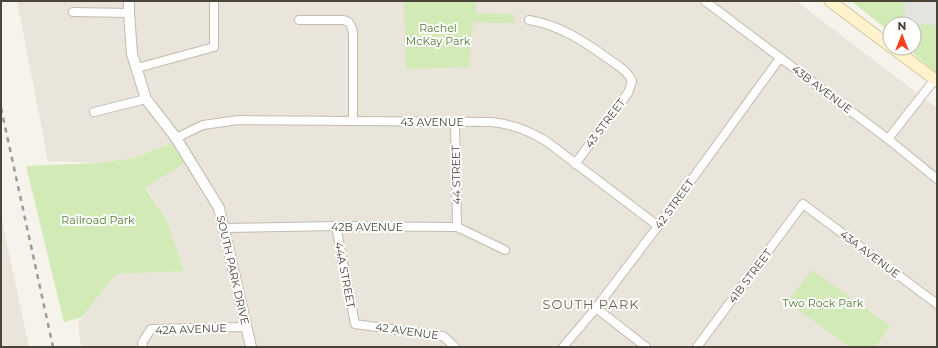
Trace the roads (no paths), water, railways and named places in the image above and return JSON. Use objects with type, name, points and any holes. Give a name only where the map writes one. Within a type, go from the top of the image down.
[{"type":"main road","points":[[830,1],[882,40]]},
{"type":"main road","points":[[904,56],[936,80]]},
{"type":"street","name":"SOUTH PARK DRIVE","points":[[129,1],[128,13],[132,54],[146,99],[176,138],[219,208],[251,347]]},
{"type":"street","points":[[137,68],[214,47],[214,1]]},
{"type":"street","name":"43B AVENUE","points":[[705,1],[888,138],[937,179]]},
{"type":"street","points":[[73,12],[128,13]]},
{"type":"street","points":[[299,20],[343,20],[350,23],[353,34],[353,121]]},
{"type":"street","name":"43 STREET","points":[[529,20],[544,23],[575,36],[626,72],[632,81],[628,93],[575,164]]},
{"type":"street","name":"42 STREET","points":[[563,347],[596,308],[658,226],[780,58]]},
{"type":"street","points":[[888,138],[936,80]]},
{"type":"street","points":[[94,112],[146,99]]},
{"type":"street","name":"43 AVENUE","points":[[176,138],[203,125],[238,120],[490,122],[518,126],[538,136],[658,226]]},
{"type":"street","name":"44 STREET","points":[[456,122],[457,228]]},
{"type":"street","name":"43A AVENUE","points":[[804,204],[937,304]]},
{"type":"street","name":"41B STREET","points":[[696,347],[804,204]]},
{"type":"street","name":"42B AVENUE","points":[[224,228],[336,226],[457,228],[505,250]]},
{"type":"street","name":"44A STREET","points":[[336,226],[355,324]]},
{"type":"street","points":[[596,308],[646,347]]},
{"type":"street","name":"42 AVENUE","points":[[355,324],[443,336],[455,347]]},
{"type":"street","name":"42A AVENUE","points":[[143,345],[151,329],[246,327]]},
{"type":"railway","points":[[1,108],[53,347]]},
{"type":"district","name":"SOUTH PARK","points":[[591,304]]},
{"type":"park label","name":"Rachel McKay Park","points":[[438,34]]},
{"type":"park label","name":"Railroad Park","points":[[98,220]]},
{"type":"park label","name":"Two Rock Park","points":[[823,303]]}]
